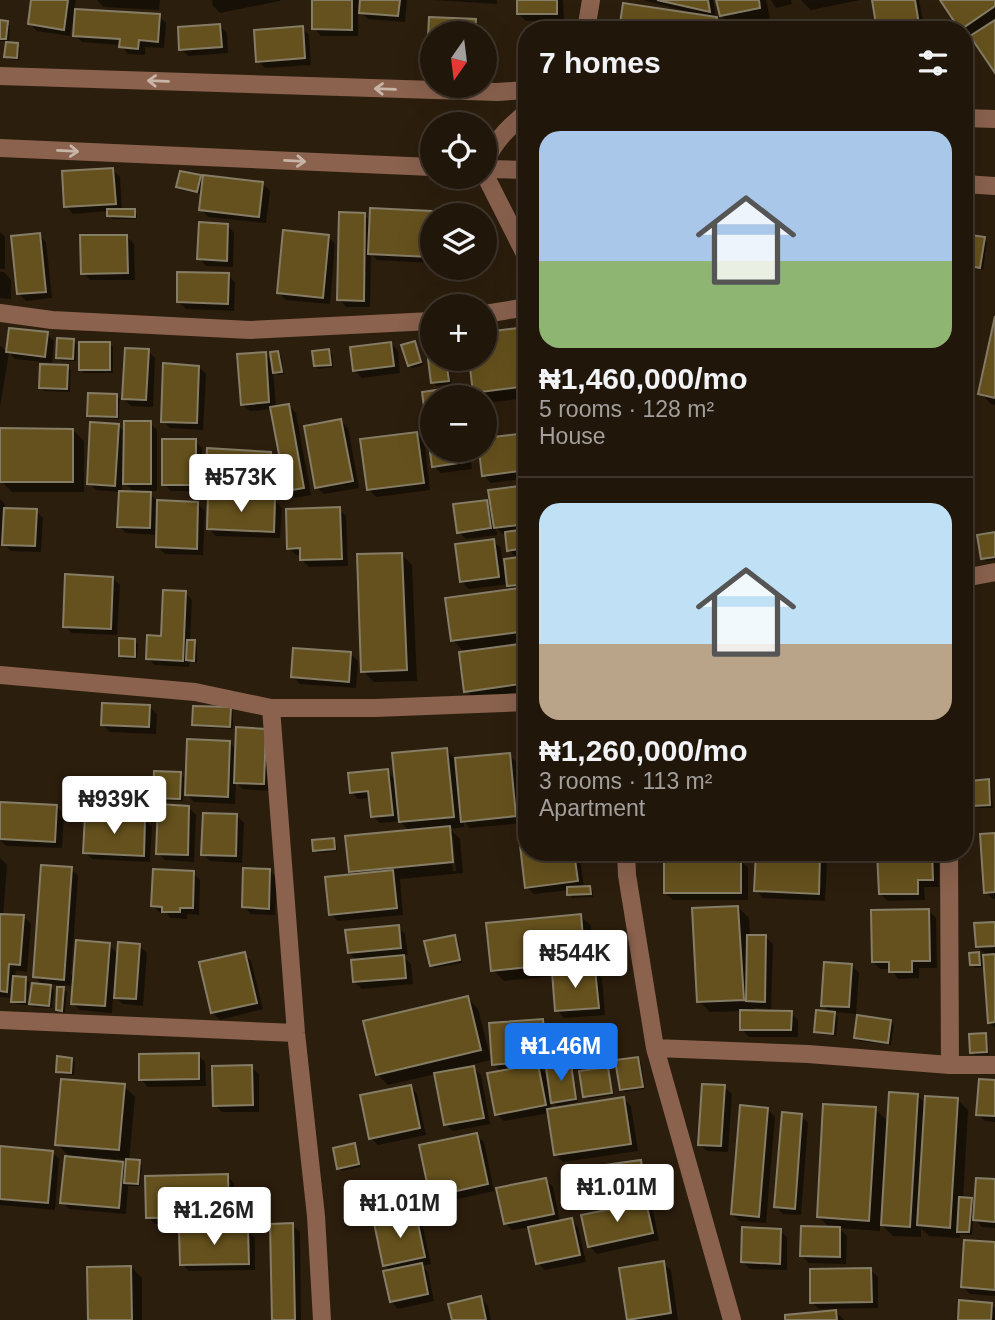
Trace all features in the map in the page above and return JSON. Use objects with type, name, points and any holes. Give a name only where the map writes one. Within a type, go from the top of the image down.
[{"type":"street","points":[[588,21],[591,0]]},
{"type":"street","points":[[0,76],[497,93],[518,91]]},
{"type":"street","points":[[973,118],[995,119]]},
{"type":"street","points":[[497,140],[518,120]]},
{"type":"street","points":[[0,148],[420,166]]},
{"type":"street","points":[[497,171],[518,170]]},
{"type":"street","points":[[973,185],[995,186]]},
{"type":"street","points":[[493,189],[518,240]]},
{"type":"street","points":[[497,312],[518,308]]},
{"type":"street","points":[[0,313],[51,320],[250,330],[420,322]]},
{"type":"street","points":[[973,576],[995,572]]},
{"type":"street","points":[[0,675],[195,692],[271,708],[375,708],[518,702]]},
{"type":"street","points":[[271,708],[296,1033],[316,1216],[322,1320]]},
{"type":"street","points":[[626,861],[655,1048],[732,1320]]},
{"type":"street","points":[[949,861],[950,1065]]},
{"type":"street","points":[[0,1020],[296,1033]]},
{"type":"street","points":[[655,1048],[808,1054],[950,1065],[995,1065]]},
{"type":"building","points":[[31,0],[68,0],[64,30],[28,24]]},
{"type":"building","points":[[312,0],[352,0],[352,30],[312,29]]},
{"type":"building","points":[[360,0],[400,0],[398,16],[359,13]]},
{"type":"building","points":[[517,0],[557,0],[557,14],[517,14]]},
{"type":"building","points":[[657,0],[708,0],[710,12]]},
{"type":"building","points":[[716,0],[759,0],[760,8],[720,16]]},
{"type":"building","points":[[872,0],[915,0],[918,21],[876,21]]},
{"type":"building","points":[[940,0],[995,0],[995,6],[973,21],[954,21]]},
{"type":"building","points":[[623,3],[717,17],[716,21],[620,21]]},
{"type":"building","points":[[75,9],[160,14],[158,42],[139,40],[138,49],[119,47],[120,39],[73,36]]},
{"type":"building","points":[[429,17],[476,19],[476,21],[429,21]]},
{"type":"building","points":[[0,20],[8,21],[6,39],[0,39]]},
{"type":"building","points":[[995,20],[995,73],[973,40],[973,34]]},
{"type":"building","points":[[220,24],[222,47],[179,50],[178,27]]},
{"type":"building","points":[[303,26],[305,58],[256,62],[254,30]]},
{"type":"building","points":[[6,42],[18,43],[17,58],[4,57]]},
{"type":"building","points":[[113,168],[116,204],[64,207],[62,171]]},
{"type":"building","points":[[180,171],[201,175],[197,192],[176,187]]},
{"type":"building","points":[[203,175],[263,182],[259,217],[199,210]]},
{"type":"building","points":[[370,208],[420,210],[420,257],[368,254]]},
{"type":"building","points":[[107,209],[135,209],[135,217],[107,216]]},
{"type":"building","points":[[339,212],[365,213],[364,301],[337,300]]},
{"type":"building","points":[[199,222],[228,224],[227,261],[197,259]]},
{"type":"building","points":[[283,230],[329,235],[323,298],[277,293]]},
{"type":"building","points":[[40,233],[46,292],[17,294],[11,236]]},
{"type":"building","points":[[80,235],[127,235],[128,273],[81,274]]},
{"type":"building","points":[[973,235],[985,237],[980,268],[973,267]]},
{"type":"building","points":[[177,272],[229,273],[228,304],[177,302]]},
{"type":"building","points":[[995,316],[995,398],[978,394]]},
{"type":"building","points":[[9,328],[48,332],[45,357],[6,352]]},
{"type":"building","points":[[518,328],[518,387],[497,390],[497,385],[472,385],[470,371],[497,371],[497,331]]},
{"type":"building","points":[[57,338],[74,339],[73,359],[56,358]]},
{"type":"building","points":[[415,341],[420,362],[408,366],[401,345]]},
{"type":"building","points":[[79,342],[110,342],[110,370],[79,370]]},
{"type":"building","points":[[391,342],[394,366],[353,371],[350,347]]},
{"type":"building","points":[[125,348],[149,349],[146,400],[122,399]]},
{"type":"building","points":[[329,349],[331,365],[314,366],[312,351]]},
{"type":"building","points":[[278,351],[282,372],[273,373],[270,352]]},
{"type":"building","points":[[266,352],[269,402],[241,405],[237,354]]},
{"type":"building","points":[[163,363],[199,366],[197,423],[161,422]]},
{"type":"building","points":[[40,364],[68,365],[67,389],[39,388]]},
{"type":"building","points":[[430,371],[448,371],[449,381],[431,383]]},
{"type":"building","points":[[88,393],[117,394],[117,417],[87,416]]},
{"type":"building","points":[[289,404],[304,488],[286,491],[270,407]]},
{"type":"building","points":[[341,419],[353,481],[315,488],[304,426]]},
{"type":"building","points":[[124,421],[151,421],[151,484],[123,484]]},
{"type":"building","points":[[90,422],[119,424],[115,486],[87,484]]},
{"type":"building","points":[[0,428],[73,429],[73,482],[0,482]]},
{"type":"building","points":[[417,432],[424,483],[367,490],[360,439]]},
{"type":"building","points":[[518,434],[518,471],[482,476],[480,462],[497,462],[497,437]]},
{"type":"building","points":[[162,439],[196,439],[196,485],[162,485]]},
{"type":"building","points":[[207,448],[271,452],[269,490],[205,486]]},
{"type":"building","points":[[431,462],[466,462],[432,467]]},
{"type":"building","points":[[518,486],[518,525],[494,528],[488,490]]},
{"type":"building","points":[[119,491],[151,492],[150,528],[117,527]]},
{"type":"building","points":[[208,495],[275,499],[274,532],[207,529]]},
{"type":"building","points":[[157,500],[198,502],[197,549],[156,547]]},
{"type":"building","points":[[487,500],[491,528],[457,533],[453,504]]},
{"type":"building","points":[[340,507],[342,559],[300,560],[300,548],[287,549],[286,509]]},
{"type":"building","points":[[4,508],[37,509],[35,546],[2,545]]},
{"type":"building","points":[[518,530],[518,549],[507,551],[505,532]]},
{"type":"building","points":[[995,532],[995,557],[981,559],[977,535]]},
{"type":"building","points":[[494,539],[499,577],[460,582],[455,544]]},
{"type":"building","points":[[402,553],[407,670],[361,672],[357,554]]},
{"type":"building","points":[[518,557],[518,585],[507,586],[504,559]]},
{"type":"building","points":[[65,574],[113,577],[111,629],[63,627]]},
{"type":"building","points":[[518,588],[518,632],[451,641],[445,598]]},
{"type":"building","points":[[163,590],[186,591],[183,661],[146,659],[147,635],[161,636]]},
{"type":"building","points":[[119,638],[135,639],[135,657],[119,656]]},
{"type":"building","points":[[187,640],[195,640],[194,661],[186,660]]},
{"type":"building","points":[[518,644],[518,684],[464,692],[459,652]]},
{"type":"building","points":[[293,648],[351,652],[349,682],[291,677]]},
{"type":"building","points":[[102,703],[150,705],[149,727],[101,725]]},
{"type":"building","points":[[193,706],[231,707],[230,727],[192,725]]},
{"type":"building","points":[[236,727],[266,729],[264,784],[234,783]]},
{"type":"building","points":[[187,739],[230,741],[228,797],[185,795]]},
{"type":"building","points":[[447,748],[454,817],[399,822],[392,753]]},
{"type":"building","points":[[510,753],[516,816],[461,822],[455,758]]},
{"type":"building","points":[[388,769],[393,815],[371,817],[368,791],[350,793],[348,773]]},
{"type":"building","points":[[154,771],[181,772],[180,799],[153,798]]},
{"type":"building","points":[[989,779],[990,805],[973,806],[973,781]]},
{"type":"building","points":[[0,802],[57,805],[55,842],[0,839]]},
{"type":"building","points":[[158,804],[189,806],[188,855],[156,854]]},
{"type":"building","points":[[203,813],[237,814],[236,856],[201,855]]},
{"type":"building","points":[[85,816],[145,818],[144,856],[83,853]]},
{"type":"building","points":[[450,826],[453,862],[349,872],[345,836]]},
{"type":"building","points":[[995,833],[995,892],[984,893],[980,834]]},
{"type":"building","points":[[334,838],[335,849],[313,851],[312,840]]},
{"type":"building","points":[[522,861],[575,861],[578,881],[525,888]]},
{"type":"building","points":[[664,861],[741,861],[741,893],[664,893]]},
{"type":"building","points":[[756,861],[820,861],[819,894],[754,891]]},
{"type":"building","points":[[877,861],[932,861],[933,880],[918,880],[918,894],[879,894]]},
{"type":"building","points":[[41,865],[72,867],[64,980],[33,977]]},
{"type":"building","points":[[243,868],[270,869],[269,909],[242,907]]},
{"type":"building","points":[[153,869],[194,871],[193,908],[180,908],[180,912],[162,912],[162,907],[151,906]]},
{"type":"building","points":[[393,870],[397,908],[329,915],[325,877]]},
{"type":"building","points":[[590,886],[591,894],[567,895],[567,887]]},
{"type":"building","points":[[738,906],[744,1000],[697,1002],[692,908]]},
{"type":"building","points":[[929,909],[930,961],[912,961],[912,972],[889,972],[889,962],[872,962],[871,910]]},
{"type":"building","points":[[0,914],[24,915],[20,965],[9,964],[7,992],[0,991]]},
{"type":"building","points":[[581,914],[585,961],[491,971],[486,923]]},
{"type":"building","points":[[995,922],[995,946],[976,947],[974,923]]},
{"type":"building","points":[[399,925],[401,948],[348,953],[345,930]]},
{"type":"building","points":[[455,935],[460,960],[430,966],[424,941]]},
{"type":"building","points":[[747,935],[766,935],[765,1002],[746,1001]]},
{"type":"building","points":[[76,940],[110,943],[105,1006],[71,1004]]},
{"type":"building","points":[[118,942],[140,944],[136,999],[114,998]]},
{"type":"building","points":[[245,952],[257,1003],[211,1013],[199,962]]},
{"type":"building","points":[[979,952],[980,965],[970,965],[969,953]]},
{"type":"building","points":[[995,954],[995,1022],[988,1023],[983,955]]},
{"type":"building","points":[[404,955],[406,978],[353,982],[351,960]]},
{"type":"building","points":[[824,962],[852,964],[849,1007],[821,1006]]},
{"type":"building","points":[[595,969],[599,1008],[555,1011],[552,972]]},
{"type":"building","points":[[13,976],[26,977],[25,1002],[11,1002]]},
{"type":"building","points":[[32,983],[51,985],[49,1006],[29,1004]]},
{"type":"building","points":[[57,987],[64,987],[62,1011],[56,1010]]},
{"type":"building","points":[[468,996],[481,1050],[376,1075],[363,1021]]},
{"type":"building","points":[[740,1010],[792,1011],[791,1030],[740,1030]]},
{"type":"building","points":[[816,1010],[835,1012],[833,1034],[814,1032]]},
{"type":"building","points":[[857,1015],[891,1020],[888,1043],[854,1038]]},
{"type":"building","points":[[543,1019],[546,1060],[492,1065],[489,1023]]},
{"type":"building","points":[[986,1033],[987,1052],[970,1053],[969,1034]]},
{"type":"building","points":[[199,1053],[199,1079],[139,1080],[139,1054]]},
{"type":"building","points":[[57,1056],[72,1058],[71,1073],[56,1072]]},
{"type":"building","points":[[638,1057],[643,1087],[620,1090],[615,1060]]},
{"type":"building","points":[[538,1064],[546,1105],[495,1115],[487,1073]]},
{"type":"building","points":[[571,1064],[576,1099],[551,1103],[546,1067]]},
{"type":"building","points":[[252,1065],[253,1105],[213,1106],[212,1066]]},
{"type":"building","points":[[474,1066],[484,1118],[444,1125],[434,1073]]},
{"type":"building","points":[[608,1067],[612,1093],[583,1097],[579,1071]]},
{"type":"building","points":[[61,1079],[125,1084],[119,1150],[55,1145]]},
{"type":"building","points":[[979,1079],[995,1080],[995,1116],[976,1115]]},
{"type":"building","points":[[702,1084],[725,1085],[721,1146],[698,1145]]},
{"type":"building","points":[[411,1085],[420,1128],[369,1139],[360,1095]]},
{"type":"building","points":[[889,1092],[918,1094],[910,1227],[881,1225]]},
{"type":"building","points":[[925,1096],[958,1098],[950,1228],[917,1225]]},
{"type":"building","points":[[624,1097],[631,1144],[554,1155],[547,1109]]},
{"type":"building","points":[[823,1104],[876,1107],[869,1221],[817,1217]]},
{"type":"building","points":[[740,1105],[768,1108],[759,1217],[731,1214]]},
{"type":"building","points":[[782,1112],[802,1114],[795,1209],[774,1207]]},
{"type":"building","points":[[477,1133],[488,1184],[430,1197],[419,1145]]},
{"type":"building","points":[[355,1143],[359,1164],[337,1169],[333,1148]]},
{"type":"building","points":[[0,1146],[53,1151],[48,1203],[0,1199]]},
{"type":"building","points":[[65,1156],[123,1162],[119,1208],[60,1203]]},
{"type":"building","points":[[126,1159],[140,1160],[138,1184],[124,1183]]},
{"type":"building","points":[[641,1160],[646,1197],[603,1204],[597,1166]]},
{"type":"building","points":[[228,1174],[229,1217],[146,1218],[145,1176]]},
{"type":"building","points":[[546,1178],[554,1214],[504,1224],[496,1188]]},
{"type":"building","points":[[976,1178],[995,1179],[995,1222],[973,1220]]},
{"type":"building","points":[[959,1197],[972,1198],[969,1232],[957,1232]]},
{"type":"building","points":[[646,1202],[653,1233],[588,1247],[581,1215]]},
{"type":"building","points":[[416,1214],[425,1257],[383,1266],[374,1223]]},
{"type":"building","points":[[572,1218],[580,1255],[536,1264],[528,1227]]},
{"type":"building","points":[[293,1223],[295,1320],[272,1320],[270,1224]]},
{"type":"building","points":[[801,1226],[840,1227],[840,1257],[800,1256]]},
{"type":"building","points":[[742,1227],[781,1229],[780,1264],[741,1262]]},
{"type":"building","points":[[248,1229],[249,1264],[180,1265],[179,1231]]},
{"type":"building","points":[[964,1240],[995,1242],[995,1290],[961,1287]]},
{"type":"building","points":[[664,1261],[671,1313],[627,1320],[619,1268]]},
{"type":"building","points":[[422,1263],[428,1294],[390,1302],[383,1271]]},
{"type":"building","points":[[131,1266],[132,1320],[88,1320],[87,1267]]},
{"type":"building","points":[[871,1268],[872,1302],[810,1303],[810,1269]]},
{"type":"building","points":[[481,1296],[486,1320],[452,1320],[448,1304]]},
{"type":"building","points":[[959,1300],[992,1303],[991,1320],[958,1320]]},
{"type":"building","points":[[836,1310],[837,1320],[785,1320],[785,1315]]}]
